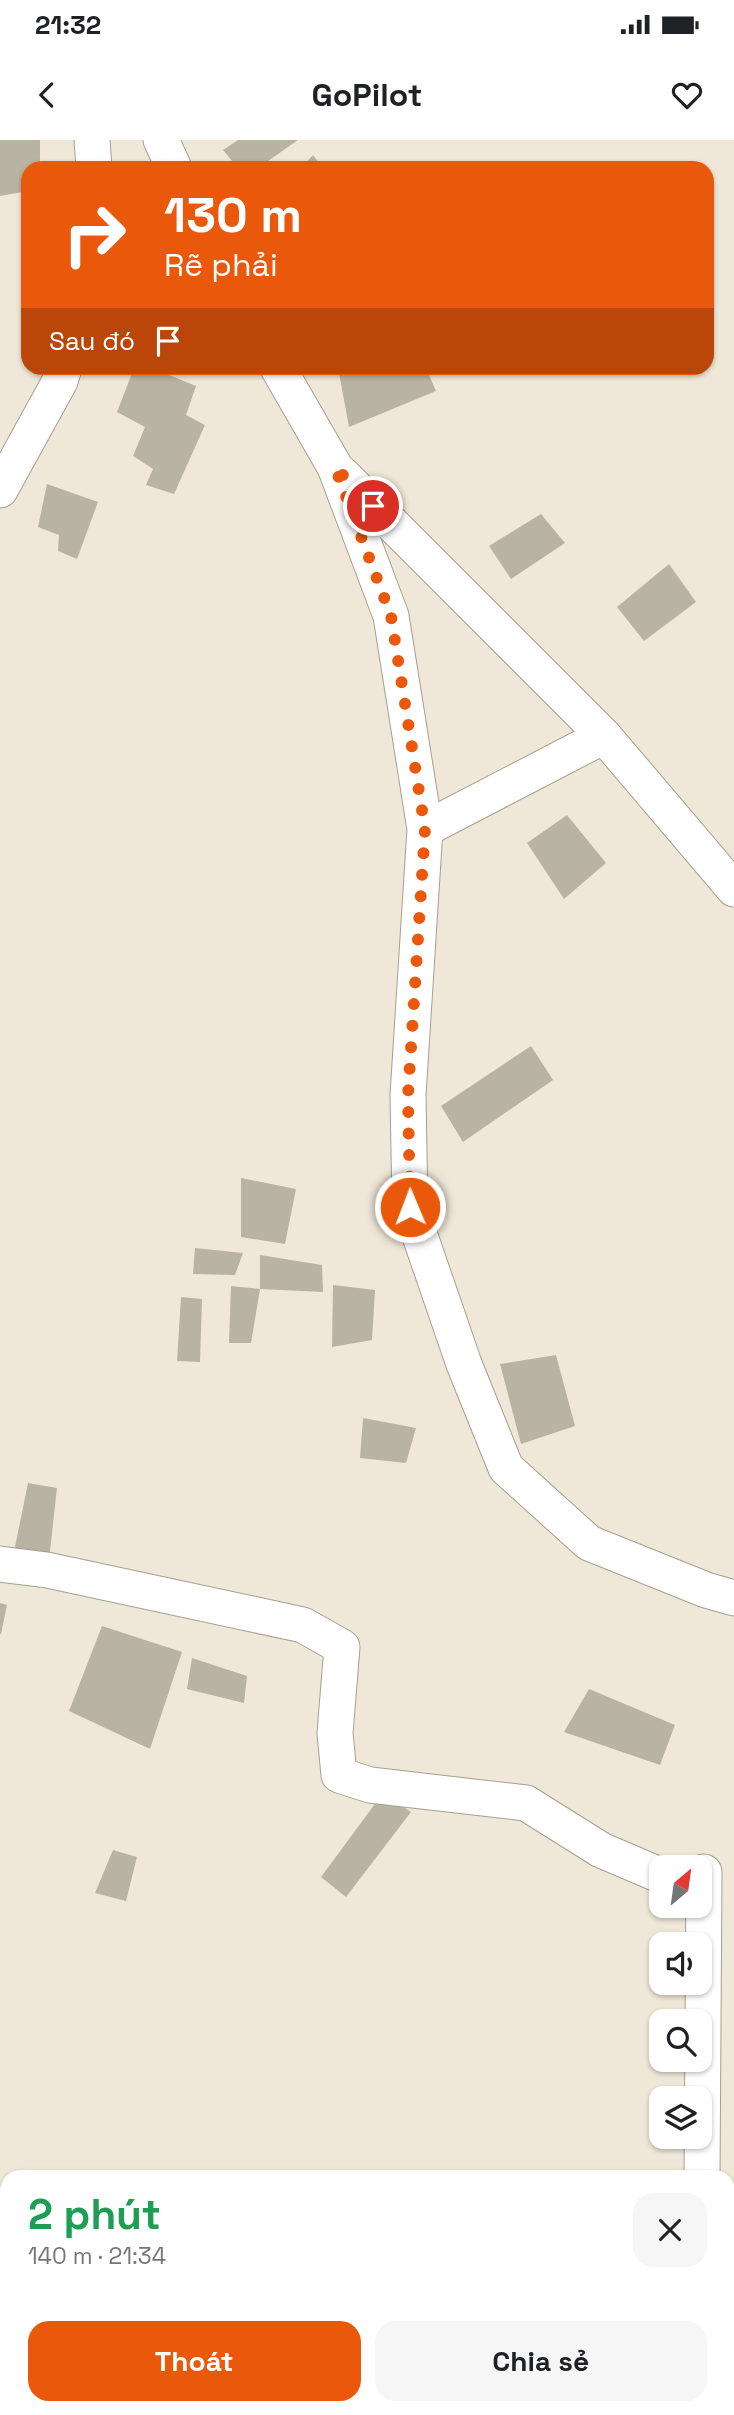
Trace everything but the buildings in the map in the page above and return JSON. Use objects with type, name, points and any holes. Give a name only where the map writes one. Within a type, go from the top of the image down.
[{"type":"street","points":[[92,140],[94,161]]},
{"type":"street","points":[[161,140],[171,161]]},
{"type":"street","points":[[0,491],[62,375]]},
{"type":"street","points":[[282,375],[335,467],[391,616],[425,829],[408,1095],[410,1207],[464,1364],[506,1468],[589,1543],[706,1590],[734,1598]]},
{"type":"street","points":[[335,467],[604,736],[734,889]]},
{"type":"street","points":[[425,829],[604,736]]},
{"type":"street","points":[[0,1564],[47,1570],[303,1625],[342,1647],[335,1733],[339,1775],[370,1785],[526,1803],[601,1850],[649,1870]]},
{"type":"street","points":[[702,2170],[713,1871]]},
{"type":"route","points":[[373,506],[335,467],[391,616],[425,829],[408,1095],[410,1207]]}]
